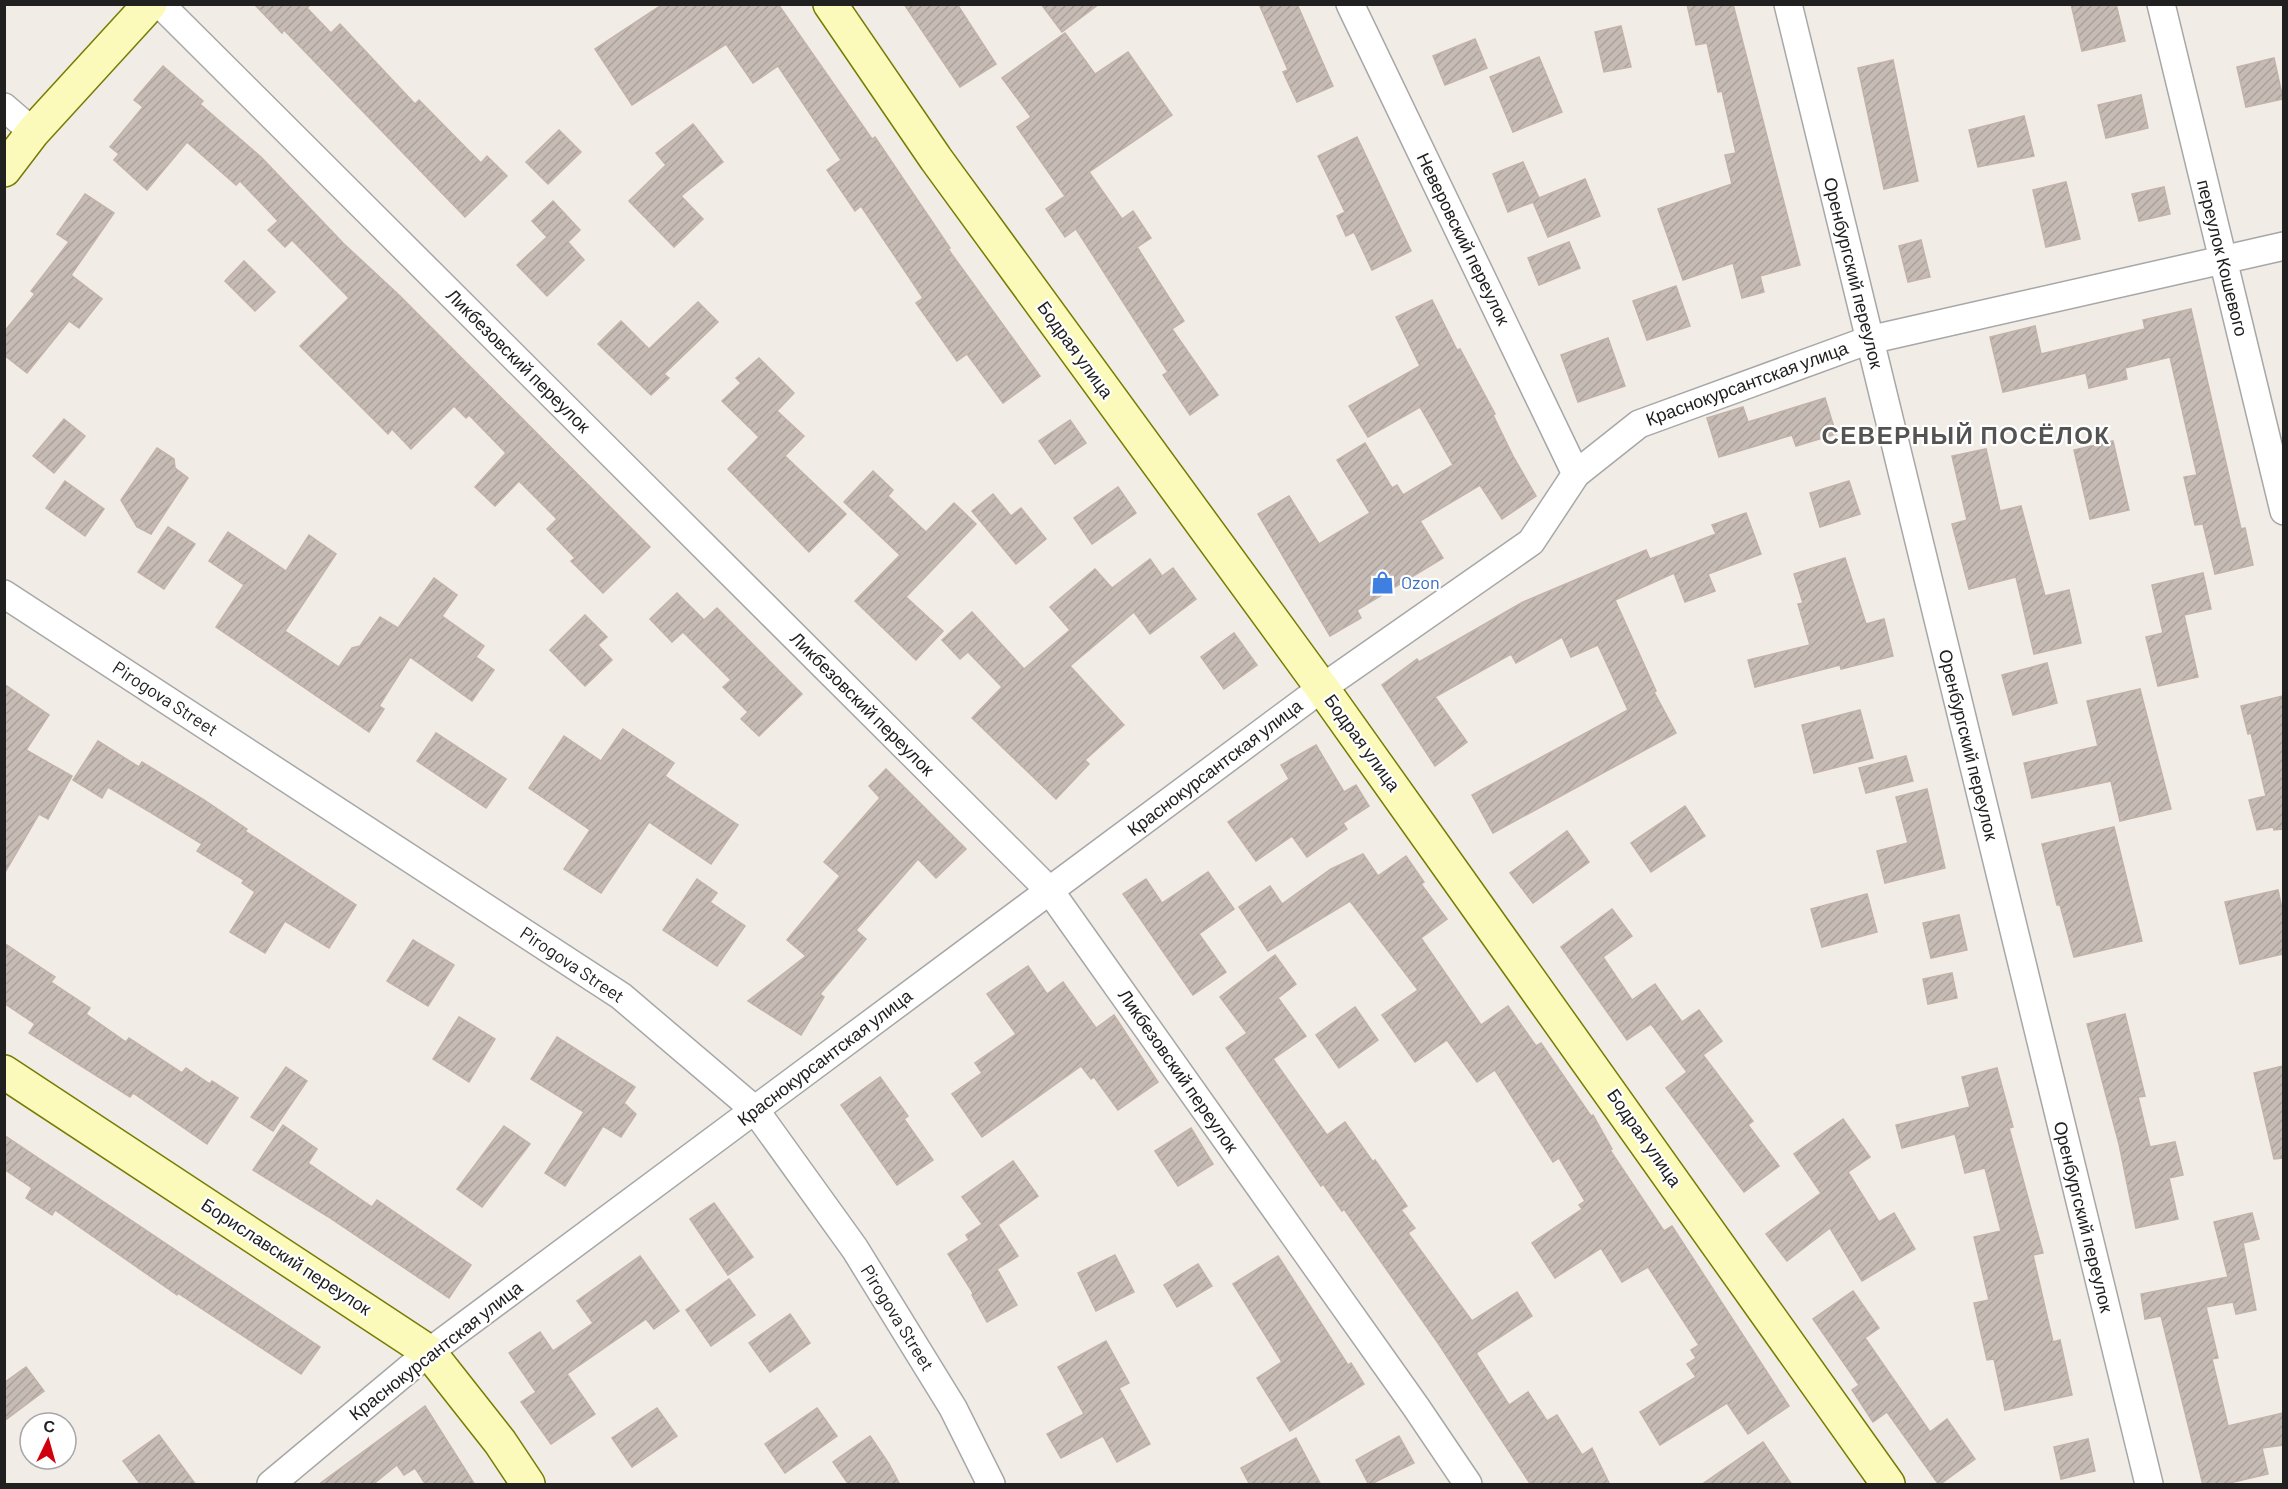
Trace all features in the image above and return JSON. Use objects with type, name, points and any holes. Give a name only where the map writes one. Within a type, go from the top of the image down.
[{"type":"street","points":[[4,170],[33,132],[150,4]]},
{"type":"street","name":"Ликбезовский переулок","points":[[160,4],[1050,891],[1416,1407],[1468,1485]]},
{"type":"street","name":"Бодрая улица","points":[[830,4],[936,159],[1322,688],[1888,1485]]},
{"type":"street","name":"Неверовский переулок","points":[[1350,4],[1576,474]]},
{"type":"street","name":"Оренбургский переулок","points":[[1788,4],[2149,1485]]},
{"type":"street","name":"переулок Кошевого","points":[[2160,4],[2283,511]]},
{"type":"street","points":[[4,107],[33,132]]},
{"type":"street","name":"Краснокурсантская улица","points":[[271,1485],[429,1352],[1322,688],[1531,542],[1576,474],[1639,424],[1869,340],[2283,246]]},
{"type":"street","name":"Pirogova Street","points":[[4,594],[621,996],[755,1110],[855,1249],[953,1408],[991,1485]]},
{"type":"street","name":"Бориславский переулок","points":[[4,1072],[429,1352],[500,1442],[528,1485]]},
{"type":"building","points":[[254,4],[311,4],[307,8],[331,33],[340,24],[415,104],[419,100],[481,163],[487,156],[507,176],[465,217],[284,30],[282,33]]},
{"type":"building","points":[[663,4],[778,4],[872,139],[875,137],[950,248],[948,249],[1040,376],[1003,403],[967,354],[957,361],[916,303],[923,298],[861,206],[855,211],[827,170],[841,160],[778,66],[753,83],[726,44],[632,105],[595,49]]},
{"type":"building","points":[[904,4],[957,4],[996,64],[960,87]]},
{"type":"building","points":[[1041,4],[1099,4],[1062,32]]},
{"type":"building","points":[[1259,4],[1297,4],[1333,86],[1297,102],[1283,72],[1288,70]]},
{"type":"building","points":[[1687,4],[1733,4],[1800,265],[1760,276],[1764,292],[1742,298],[1733,263],[1683,280],[1658,209],[1732,184],[1725,155],[1736,153],[1722,91],[1718,92],[1707,43],[1696,45]]},
{"type":"building","points":[[2071,4],[2116,4],[2125,41],[2082,51]]},
{"type":"building","points":[[1621,26],[1631,67],[1604,72],[1595,32]]},
{"type":"building","points":[[1065,33],[1095,74],[1128,52],[1172,115],[1089,172],[1122,219],[1133,211],[1151,238],[1137,247],[1184,321],[1172,329],[1218,395],[1190,415],[1163,375],[1168,372],[1076,229],[1065,237],[1046,209],[1065,196],[1017,127],[1031,117],[1002,78]]},
{"type":"building","points":[[1475,39],[1487,68],[1445,85],[1433,56]]},
{"type":"building","points":[[1539,57],[1562,112],[1513,132],[1490,77]]},
{"type":"building","points":[[2274,58],[2283,99],[2246,107],[2237,67]]},
{"type":"building","points":[[1893,60],[1918,181],[1884,189],[1858,68]]},
{"type":"building","points":[[163,66],[203,101],[200,104],[261,157],[344,244],[400,296],[650,547],[603,593],[571,561],[575,558],[547,529],[557,519],[519,481],[495,506],[475,487],[506,453],[469,415],[466,418],[454,406],[411,449],[392,429],[388,434],[300,346],[349,298],[292,240],[285,247],[268,230],[278,221],[240,181],[236,185],[187,142],[147,190],[114,160],[119,154],[110,147],[143,107],[134,100]]},
{"type":"building","points":[[2141,95],[2148,128],[2106,138],[2098,105]]},
{"type":"building","points":[[2024,116],[2034,156],[1978,167],[1969,130]]},
{"type":"building","points":[[693,124],[723,162],[681,196],[703,219],[674,247],[629,201],[666,165],[656,153]]},
{"type":"building","points":[[559,130],[581,152],[548,184],[526,162]]},
{"type":"building","points":[[1357,137],[1411,251],[1372,270],[1354,232],[1346,236],[1337,216],[1345,212],[1318,156]]},
{"type":"building","points":[[1523,162],[1539,198],[1585,179],[1600,216],[1548,237],[1533,202],[1508,212],[1493,174]]},
{"type":"building","points":[[2066,182],[2080,239],[2046,247],[2033,190]]},
{"type":"building","points":[[2164,187],[2170,214],[2139,221],[2132,194]]},
{"type":"building","points":[[85,194],[114,213],[71,275],[102,299],[79,328],[69,321],[27,373],[4,355],[4,332],[35,294],[31,291],[69,242],[57,234]]},
{"type":"building","points":[[553,201],[580,230],[568,242],[584,260],[547,296],[517,265],[547,237],[532,221]]},
{"type":"building","points":[[1921,240],[1930,277],[1908,282],[1899,246]]},
{"type":"building","points":[[1569,242],[1580,268],[1539,285],[1528,258]]},
{"type":"building","points":[[244,261],[275,292],[255,311],[225,281]]},
{"type":"building","points":[[1676,286],[1690,326],[1647,340],[1633,301]]},
{"type":"building","points":[[1432,300],[1457,350],[1460,349],[1495,414],[1493,415],[1513,456],[1536,496],[1502,519],[1480,485],[1420,521],[1443,558],[1357,610],[1361,618],[1330,636],[1258,514],[1289,496],[1319,544],[1370,513],[1337,460],[1365,443],[1392,488],[1397,485],[1403,495],[1453,465],[1420,407],[1368,437],[1349,406],[1420,366],[1396,317]]},
{"type":"building","points":[[698,302],[718,322],[664,374],[669,378],[651,395],[598,344],[621,321],[649,349]]},
{"type":"building","points":[[2191,309],[2241,529],[2245,528],[2253,565],[2215,574],[2203,524],[2195,525],[2184,477],[2197,475],[2170,357],[2125,368],[2127,379],[2089,388],[2086,373],[2003,392],[1990,337],[2035,326],[2041,354],[2145,329],[2143,320]]},
{"type":"building","points":[[1608,338],[1625,386],[1578,402],[1561,355]]},
{"type":"building","points":[[759,358],[794,393],[777,411],[804,436],[785,456],[846,514],[809,552],[728,469],[759,437],[722,401],[741,383],[736,378]]},
{"type":"building","points":[[1825,398],[1836,434],[1796,446],[1792,435],[1719,457],[1707,418],[1743,407],[1748,422]]},
{"type":"building","points":[[64,419],[85,436],[54,473],[33,456]]},
{"type":"building","points":[[1070,420],[1086,443],[1055,464],[1039,441]]},
{"type":"building","points":[[2113,441],[2129,510],[2090,519],[2074,450]]},
{"type":"building","points":[[157,448],[174,459],[175,468],[188,478],[151,534],[137,527],[121,500]]},
{"type":"building","points":[[1986,449],[2000,511],[2021,506],[2045,596],[2069,590],[2081,643],[2034,654],[2016,577],[1969,589],[1952,524],[1967,520],[1952,456]]},
{"type":"building","points":[[873,471],[893,490],[888,496],[926,532],[954,503],[976,524],[906,597],[943,631],[916,660],[855,601],[900,555],[844,502]]},
{"type":"building","points":[[65,481],[104,509],[85,536],[46,508]]},
{"type":"building","points":[[1849,481],[1860,514],[1820,527],[1810,493]]},
{"type":"building","points":[[1118,487],[1136,513],[1092,544],[1074,518]]},
{"type":"building","points":[[993,494],[1011,516],[1021,508],[1046,539],[1016,564],[972,511]]},
{"type":"building","points":[[1746,513],[1761,554],[1708,574],[1715,591],[1685,602],[1674,573],[1615,600],[1656,691],[1654,692],[1676,733],[1493,833],[1472,795],[1628,710],[1598,645],[1571,657],[1562,637],[1516,663],[1511,654],[1435,697],[1467,742],[1435,766],[1382,685],[1417,659],[1419,662],[1523,602],[1646,550],[1650,559],[1716,534],[1712,525]]},
{"type":"building","points":[[168,527],[195,544],[164,589],[138,572]]},
{"type":"building","points":[[228,532],[286,571],[309,535],[336,554],[285,631],[339,667],[352,648],[360,646],[380,617],[398,628],[434,578],[457,595],[442,616],[484,646],[476,657],[494,670],[472,701],[410,657],[379,706],[384,709],[369,732],[216,627],[244,585],[209,561]]},
{"type":"building","points":[[1845,558],[1866,624],[1884,619],[1893,656],[1841,669],[1840,665],[1755,687],[1748,660],[1810,645],[1798,604],[1803,603],[1794,574]]},
{"type":"building","points":[[1150,559],[1162,576],[1173,568],[1196,599],[1150,634],[1134,612],[1070,666],[1124,725],[1085,760],[1089,764],[1056,799],[972,718],[1002,687],[968,652],[960,659],[942,640],[972,612],[1024,669],[1070,630],[1050,607],[1095,569],[1112,588]]},
{"type":"building","points":[[2203,573],[2211,609],[2184,615],[2198,677],[2158,686],[2146,637],[2163,633],[2152,585]]},
{"type":"building","points":[[677,593],[704,620],[717,608],[802,694],[759,736],[741,719],[748,712],[723,687],[731,680],[683,632],[672,642],[650,619]]},
{"type":"building","points":[[585,615],[607,637],[598,645],[612,660],[585,686],[550,650]]},
{"type":"building","points":[[1234,633],[1257,665],[1224,689],[1201,657]]},
{"type":"building","points":[[2047,663],[2057,703],[2013,715],[2002,675]]},
{"type":"building","points":[[4,684],[49,715],[26,750],[72,776],[48,819],[39,814],[4,874]]},
{"type":"building","points":[[2140,689],[2171,809],[2120,821],[2111,781],[2032,798],[2024,763],[2098,746],[2087,701]]},
{"type":"building","points":[[2283,696],[2283,829],[2274,830],[2273,827],[2257,830],[2249,800],[2266,796],[2251,733],[2248,734],[2241,706]]},
{"type":"building","points":[[1860,710],[1873,758],[1814,773],[1802,725]]},
{"type":"building","points":[[623,729],[674,763],[665,776],[738,825],[711,864],[649,822],[601,893],[564,869],[590,830],[529,788],[564,736],[601,761]]},
{"type":"building","points":[[436,733],[506,779],[486,808],[417,761]]},
{"type":"building","points":[[98,741],[139,767],[142,762],[204,800],[247,829],[245,831],[356,905],[329,948],[285,921],[265,953],[230,932],[255,892],[242,883],[244,880],[197,851],[202,844],[108,787],[102,798],[73,780]]},
{"type":"building","points":[[1316,745],[1344,792],[1356,785],[1369,806],[1343,823],[1347,829],[1307,857],[1292,836],[1256,861],[1228,822],[1289,779],[1281,765]]},
{"type":"building","points":[[1906,756],[1913,781],[1866,793],[1859,768]]},
{"type":"building","points":[[886,769],[966,849],[936,878],[918,859],[856,930],[866,939],[820,994],[824,997],[801,1035],[748,1001],[806,956],[787,940],[840,876],[824,862],[880,798],[869,786]]},
{"type":"building","points":[[1927,789],[1945,868],[1885,883],[1877,851],[1908,843],[1896,797]]},
{"type":"building","points":[[1685,806],[1705,836],[1651,872],[1631,843]]},
{"type":"building","points":[[2114,827],[2142,941],[2074,957],[2060,905],[2057,905],[2042,844]]},
{"type":"building","points":[[1567,831],[1589,862],[1533,903],[1510,873]]},
{"type":"building","points":[[1363,854],[1378,876],[1406,856],[1424,882],[1421,884],[1447,919],[1421,938],[1481,1025],[1508,1006],[1536,1046],[1541,1043],[1591,1116],[1593,1115],[1612,1149],[1610,1150],[1664,1231],[1672,1226],[1789,1406],[1748,1434],[1727,1403],[1660,1445],[1640,1412],[1696,1377],[1687,1364],[1696,1358],[1691,1350],[1699,1345],[1648,1267],[1622,1282],[1601,1248],[1555,1278],[1532,1243],[1582,1209],[1579,1205],[1585,1201],[1559,1158],[1553,1162],[1495,1070],[1477,1082],[1447,1040],[1415,1062],[1382,1015],[1418,990],[1350,901],[1268,951],[1239,907],[1270,886],[1282,904],[1331,869]]},
{"type":"building","points":[[1208,872],[1234,909],[1199,934],[1226,972],[1193,995],[1123,894],[1146,879],[1162,903]]},
{"type":"building","points":[[697,879],[717,893],[710,902],[745,926],[717,966],[663,930]]},
{"type":"building","points":[[2278,890],[2283,913],[2283,954],[2240,964],[2225,902]]},
{"type":"building","points":[[1867,894],[1877,932],[1822,947],[1811,909]]},
{"type":"building","points":[[1612,909],[1632,936],[1603,957],[1632,1000],[1655,984],[1682,1022],[1699,1010],[1722,1041],[1703,1055],[1753,1121],[1748,1125],[1779,1166],[1744,1192],[1666,1088],[1687,1072],[1651,1024],[1627,1040],[1561,947]]},
{"type":"building","points":[[1959,915],[1967,950],[1931,958],[1923,923]]},
{"type":"building","points":[[413,940],[454,965],[428,1006],[387,981]]},
{"type":"building","points":[[4,943],[55,977],[51,982],[90,1008],[86,1014],[126,1042],[129,1038],[182,1073],[186,1068],[210,1084],[212,1081],[238,1098],[207,1144],[133,1093],[130,1097],[29,1033],[35,1024],[4,1003]]},
{"type":"building","points":[[1275,955],[1296,984],[1278,998],[1306,1036],[1273,1059],[1327,1135],[1345,1122],[1373,1162],[1375,1160],[1407,1206],[1401,1210],[1415,1228],[1408,1233],[1472,1321],[1517,1292],[1532,1316],[1476,1353],[1509,1405],[1528,1392],[1547,1421],[1557,1415],[1582,1455],[1592,1448],[1610,1485],[1531,1485],[1438,1343],[1344,1209],[1342,1211],[1323,1184],[1321,1186],[1226,1048],[1247,1033],[1220,997]]},
{"type":"building","points":[[1028,966],[1047,994],[1063,982],[1096,1028],[1114,1015],[1158,1082],[1118,1110],[1094,1077],[1091,1079],[1081,1066],[982,1137],[952,1094],[982,1073],[975,1063],[1016,1034],[987,994]]},
{"type":"building","points":[[1952,973],[1957,998],[1928,1004],[1923,979]]},
{"type":"building","points":[[1355,1007],[1378,1040],[1339,1068],[1316,1035]]},
{"type":"building","points":[[2125,1014],[2145,1096],[2138,1097],[2150,1147],[2175,1142],[2183,1175],[2169,1178],[2178,1219],[2136,1228],[2119,1144],[2087,1024]]},
{"type":"building","points":[[459,1017],[495,1039],[469,1082],[433,1059]]},
{"type":"building","points":[[557,1037],[635,1087],[624,1103],[636,1114],[621,1137],[603,1126],[565,1186],[545,1173],[584,1112],[531,1079]]},
{"type":"building","points":[[2283,1066],[2283,1158],[2274,1159],[2254,1073]]},
{"type":"building","points":[[286,1067],[307,1081],[273,1131],[251,1117]]},
{"type":"building","points":[[1997,1068],[2013,1127],[2009,1128],[2043,1253],[2033,1255],[2053,1342],[2060,1340],[2072,1395],[2005,1410],[1994,1359],[1987,1360],[1974,1303],[1989,1300],[1974,1237],[2001,1231],[1985,1168],[1965,1173],[1955,1134],[1902,1148],[1896,1125],[1970,1107],[1962,1077]]},
{"type":"building","points":[[880,1077],[908,1116],[904,1119],[933,1160],[897,1185],[841,1105]]},
{"type":"building","points":[[1843,1119],[1870,1157],[1848,1172],[1879,1222],[1894,1213],[1915,1249],[1862,1281],[1830,1228],[1787,1261],[1766,1234],[1821,1193],[1794,1154]]},
{"type":"building","points":[[283,1125],[317,1149],[308,1163],[372,1207],[377,1200],[471,1265],[449,1298],[327,1216],[253,1170]]},
{"type":"building","points":[[504,1126],[530,1144],[482,1207],[457,1189]]},
{"type":"building","points":[[1191,1128],[1213,1164],[1178,1186],[1155,1151]]},
{"type":"building","points":[[4,1135],[320,1347],[301,1374],[178,1293],[177,1295],[55,1210],[52,1215],[26,1198],[32,1188],[4,1169]]},
{"type":"building","points":[[1013,1161],[1038,1196],[998,1225],[1018,1256],[997,1269],[1017,1305],[987,1322],[973,1293],[948,1254],[969,1240],[966,1235],[982,1224],[962,1197]]},
{"type":"building","points":[[714,1203],[753,1257],[728,1275],[690,1219]]},
{"type":"building","points":[[2252,1213],[2259,1239],[2243,1243],[2256,1310],[2236,1314],[2233,1302],[2206,1307],[2218,1358],[2212,1359],[2228,1426],[2283,1413],[2283,1445],[2262,1448],[2268,1474],[2221,1485],[2203,1485],[2161,1316],[2145,1319],[2141,1294],[2228,1277],[2214,1222]]},
{"type":"building","points":[[1115,1255],[1134,1292],[1096,1311],[1078,1273]]},
{"type":"building","points":[[640,1256],[679,1311],[654,1329],[646,1319],[567,1374],[595,1414],[551,1444],[521,1402],[536,1392],[509,1353],[540,1332],[553,1351],[593,1323],[577,1301]]},
{"type":"building","points":[[1278,1256],[1348,1365],[1351,1363],[1364,1384],[1290,1431],[1257,1378],[1282,1362],[1233,1284]]},
{"type":"building","points":[[1198,1264],[1212,1286],[1177,1307],[1164,1285]]},
{"type":"building","points":[[729,1279],[755,1315],[711,1346],[686,1310]]},
{"type":"building","points":[[1853,1291],[1879,1328],[1865,1338],[1930,1432],[1947,1419],[1975,1459],[1939,1485],[1887,1412],[1873,1422],[1852,1390],[1859,1385],[1813,1319]]},
{"type":"building","points":[[790,1314],[810,1343],[770,1372],[749,1343]]},
{"type":"building","points":[[1106,1341],[1129,1383],[1119,1388],[1150,1444],[1117,1462],[1103,1436],[1061,1458],[1047,1434],[1084,1414],[1058,1367]]},
{"type":"building","points":[[26,1367],[44,1391],[4,1421],[4,1383]]},
{"type":"building","points":[[425,1406],[475,1485],[426,1485],[415,1468],[404,1475],[397,1465],[372,1485],[318,1485]]},
{"type":"building","points":[[657,1408],[677,1436],[632,1467],[612,1438]]},
{"type":"building","points":[[817,1408],[837,1436],[785,1473],[765,1444]]},
{"type":"building","points":[[159,1435],[196,1485],[141,1485],[123,1461]]},
{"type":"building","points":[[870,1436],[900,1485],[849,1485],[833,1462]]},
{"type":"building","points":[[1399,1436],[1414,1463],[1369,1485],[1356,1460]]},
{"type":"building","points":[[1296,1438],[1321,1485],[1250,1485],[1241,1468]]},
{"type":"building","points":[[2088,1439],[2095,1471],[2061,1479],[2054,1447]]},
{"type":"building","points":[[1763,1442],[1792,1485],[1701,1485]]},
{"type":"place","name":"Ozon","points":[[1383,583]]},
{"type":"district","name":"СЕВЕРНЫЙ ПОСЁЛОК","points":[[1966,436]]}]
